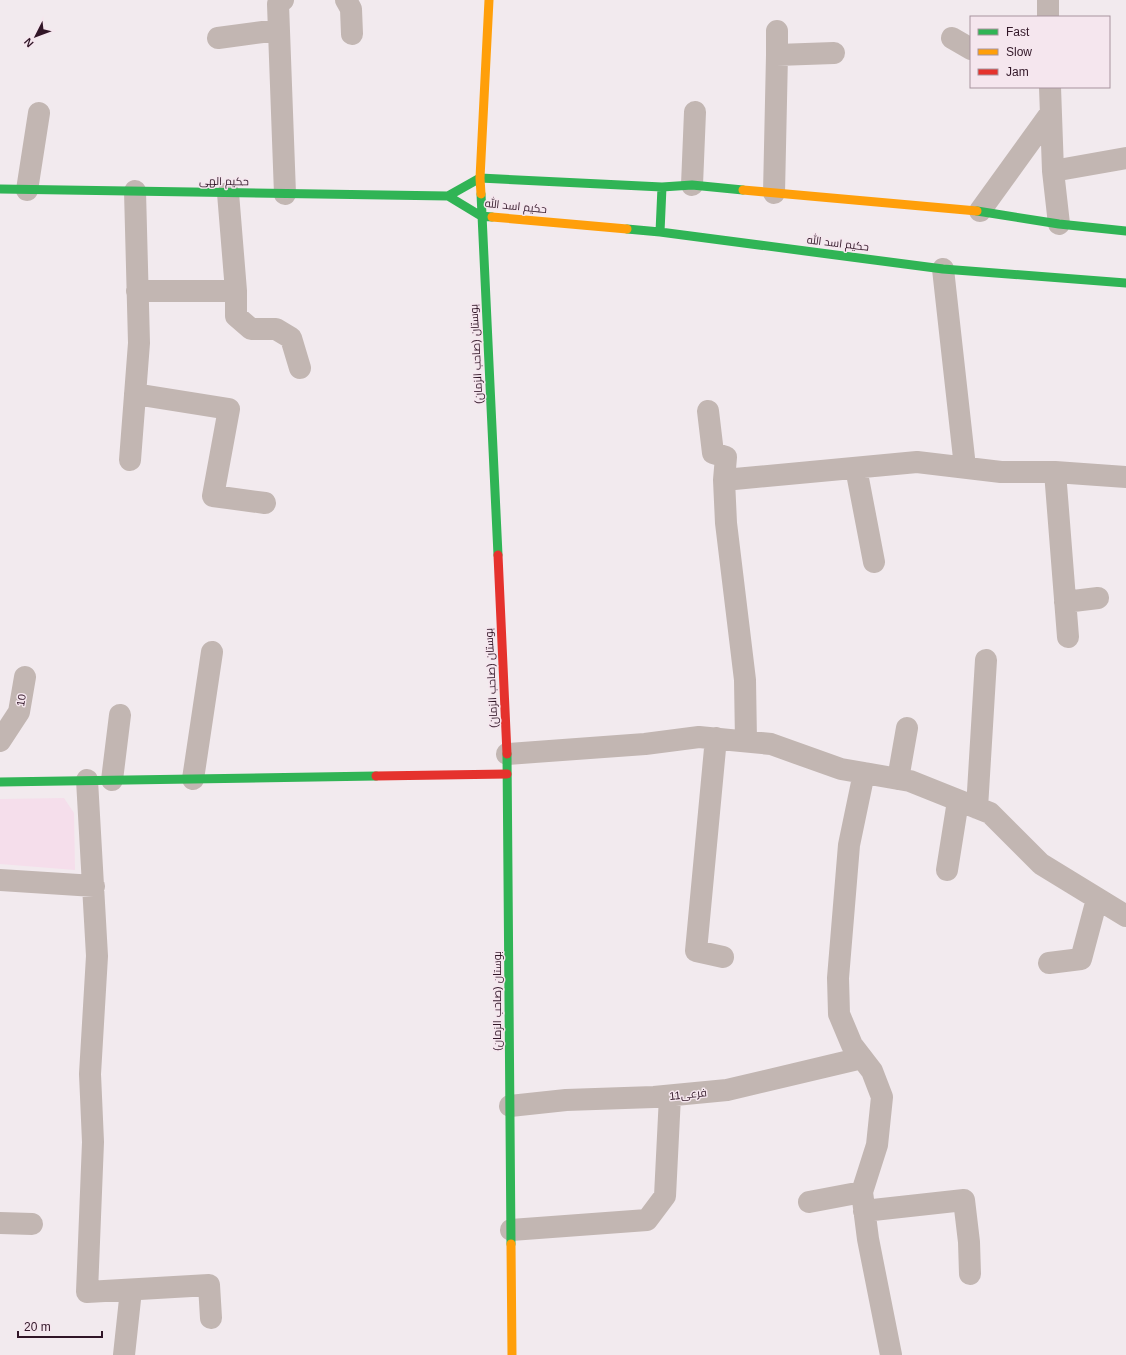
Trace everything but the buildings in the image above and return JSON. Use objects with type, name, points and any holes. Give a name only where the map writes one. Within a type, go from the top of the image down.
[{"type":"main road","name":"بوستان (صاحب الزمان)","points":[[489,0],[480,178],[507,764],[512,1355]]},
{"type":"main road","points":[[448,196],[480,178],[662,187],[692,185],[980,211],[1059,224],[1126,232]]},
{"type":"main road","points":[[660,232],[662,187]]},
{"type":"main road","name":"حکیم الهی","points":[[0,190],[448,196]]},
{"type":"main road","name":"حکیم اسد الله","points":[[448,196],[481,216],[660,232],[943,269],[1126,283]]},
{"type":"main road","points":[[0,782],[193,779],[507,764]]},
{"type":"street","points":[[282,0],[278,4],[278,30],[285,194]]},
{"type":"street","points":[[346,0],[351,9],[352,34]]},
{"type":"street","points":[[1048,0],[1048,16]]},
{"type":"street","points":[[218,38],[278,30]]},
{"type":"street","points":[[774,193],[777,31]]},
{"type":"street","points":[[952,38],[970,48]]},
{"type":"street","points":[[777,56],[834,53]]},
{"type":"street","points":[[1050,88],[1053,171],[1059,224]]},
{"type":"street","points":[[27,190],[39,112]]},
{"type":"street","points":[[692,185],[695,112]]},
{"type":"street","points":[[980,211],[1050,114]]},
{"type":"street","points":[[1053,171],[1126,158]]},
{"type":"street","points":[[130,460],[139,343],[135,191]]},
{"type":"street","points":[[228,193],[236,291],[236,316],[251,329],[276,329],[291,338],[300,368]]},
{"type":"street","points":[[943,269],[965,467]]},
{"type":"street","points":[[137,291],[236,291]]},
{"type":"street","points":[[135,394],[229,408],[213,496],[265,503]]},
{"type":"street","points":[[708,411],[713,453],[726,457],[724,480],[726,523],[745,680],[746,742]]},
{"type":"street","points":[[724,480],[917,462],[1000,472],[1055,472],[1126,477]]},
{"type":"street","points":[[856,468],[874,562]]},
{"type":"street","points":[[1055,472],[1068,637]]},
{"type":"street","points":[[1065,602],[1098,598]]},
{"type":"street","points":[[193,779],[212,652]]},
{"type":"street","points":[[947,870],[968,804],[986,660]]},
{"type":"street","name":"10","points":[[0,741],[19,712],[25,677]]},
{"type":"street","points":[[112,780],[120,714]]},
{"type":"street","points":[[898,779],[907,728]]},
{"type":"street","points":[[507,764],[699,737],[771,744],[841,769],[910,781],[990,813],[1041,864],[1126,916]]},
{"type":"street","points":[[716,738],[696,951],[724,957]]},
{"type":"street","points":[[864,773],[849,845],[838,978],[839,1014],[852,1045],[872,1071],[882,1097],[877,1145],[863,1202],[868,1239],[891,1355]]},
{"type":"street","points":[[87,780],[97,956],[90,1074],[93,1142],[87,1292],[209,1285],[211,1318]]},
{"type":"street","points":[[0,880],[94,886]]},
{"type":"street","points":[[1049,963],[1081,960],[1097,899]]},
{"type":"street","name":"فرعی11","points":[[510,1106],[566,1100],[654,1098],[727,1090],[862,1058]]},
{"type":"street","points":[[511,1230],[647,1220],[665,1196],[670,1096]]},
{"type":"street","points":[[809,1202],[964,1200],[969,1242],[970,1274]]},
{"type":"street","points":[[0,1223],[32,1224]]},
{"type":"street","points":[[124,1355],[130,1290]]},
{"type":"shaded area","points":[[64,798],[74,813],[75,870],[0,864],[0,799]]},
{"type":"traffic: fast","points":[[448,196],[480,178],[662,187],[692,185],[743,190]]},
{"type":"traffic: fast","points":[[660,232],[662,187]]},
{"type":"traffic: fast","points":[[0,189],[448,196],[481,216],[492,217]]},
{"type":"traffic: fast","points":[[481,194],[498,555]]},
{"type":"traffic: fast","points":[[977,211],[1059,224],[1126,231]]},
{"type":"traffic: fast","points":[[627,229],[943,269],[1126,283]]},
{"type":"traffic: fast","points":[[507,754],[511,1244]]},
{"type":"traffic: fast","points":[[0,782],[376,776]]},
{"type":"traffic: slow","points":[[481,194],[480,178],[489,0]]},
{"type":"traffic: slow","points":[[743,190],[977,211]]},
{"type":"traffic: slow","points":[[492,217],[627,229]]},
{"type":"traffic: slow","points":[[511,1244],[512,1355]]},
{"type":"traffic: jam","points":[[498,555],[507,754]]},
{"type":"traffic: jam","points":[[376,776],[507,774]]}]
